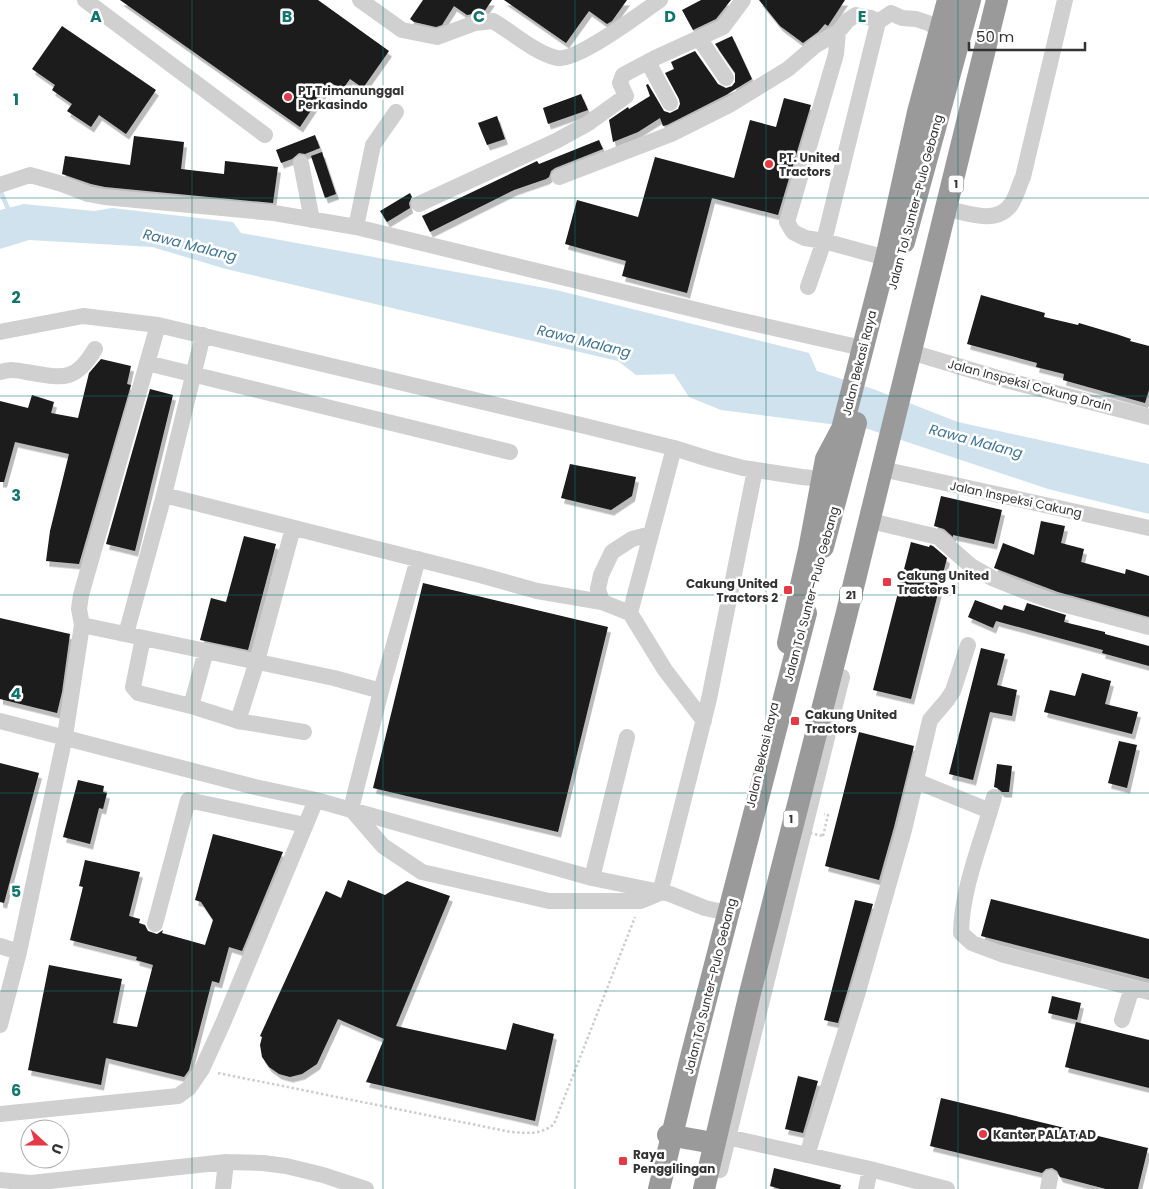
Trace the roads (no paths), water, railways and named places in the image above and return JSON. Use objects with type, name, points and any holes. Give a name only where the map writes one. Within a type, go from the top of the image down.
[{"type":"highway","name":"Jalan Bekasi Raya","points":[[651,1189],[668,1135],[723,912],[738,860],[802,579],[824,469],[842,429],[860,358],[880,255],[918,112],[935,28],[948,0]]},
{"type":"highway","name":"Jalan Tol Sunter–Pulo Gebang","points":[[659,1189],[689,1065],[871,364],[970,0]]},
{"type":"highway","name":"21","points":[[704,1189],[750,993],[846,616],[997,0]]},
{"type":"highway","name":"1","points":[[697,1189],[715,1137],[890,459],[906,393],[909,360],[1005,0]]},
{"type":"highway","points":[[670,1189],[780,769],[806,613]]},
{"type":"highway","points":[[668,1135],[715,1137]]},
{"type":"street","points":[[85,0],[265,135]]},
{"type":"street","points":[[360,0],[402,30],[437,37],[475,23],[493,20],[534,48],[558,58],[580,53],[660,0]]},
{"type":"street","points":[[418,204],[556,141],[587,124],[626,96],[620,83],[623,75],[723,27],[743,0]]},
{"type":"street","points":[[949,209],[982,217],[1001,214],[1012,203],[1023,177],[1065,0]]},
{"type":"street","points":[[808,287],[824,241],[878,22],[891,13],[902,18],[916,19],[935,28]]},
{"type":"street","points":[[559,176],[671,134],[731,104],[788,69],[816,45],[838,32],[848,20],[856,15],[871,18],[878,22]]},
{"type":"street","points":[[838,32],[836,54],[787,222],[793,232],[805,238],[880,255]]},
{"type":"street","points":[[698,38],[726,78]]},
{"type":"street","points":[[648,62],[670,103]]},
{"type":"street","points":[[356,227],[373,145],[396,112]]},
{"type":"street","points":[[301,163],[312,220]]},
{"type":"street","points":[[0,185],[30,175],[88,194],[104,197],[274,214],[356,227],[814,337],[860,358]]},
{"type":"street","points":[[1,333],[82,316],[158,325],[674,448],[710,460],[754,470],[802,477],[824,469]]},
{"type":"street","points":[[0,1025],[19,952],[65,736],[82,625],[79,609],[81,595],[158,325]]},
{"type":"street","points":[[126,634],[164,495],[203,335]]},
{"type":"street","points":[[0,372],[10,369],[55,377],[71,376],[88,361],[95,349]]},
{"type":"street","name":"Jalan Inspeksi Cakung Drain","points":[[909,360],[1001,379],[1149,417]]},
{"type":"street","points":[[147,363],[510,452]]},
{"type":"street","points":[[630,613],[674,448]]},
{"type":"street","points":[[715,1189],[715,1137],[812,801],[878,523],[890,459]]},
{"type":"street","name":"Jalan Inspeksi Cakung","points":[[890,459],[1149,528]]},
{"type":"street","points":[[660,893],[704,722],[754,470]]},
{"type":"street","points":[[164,495],[418,559],[537,592],[602,602],[630,613],[665,670],[704,722]]},
{"type":"street","points":[[878,523],[938,537],[971,566],[992,578],[1027,592],[1055,602],[1149,628]]},
{"type":"street","points":[[238,721],[257,661],[293,528]]},
{"type":"street","points":[[602,602],[598,589],[601,575],[612,552],[632,539],[651,534]]},
{"type":"street","points":[[351,809],[381,690],[418,559]]},
{"type":"street","points":[[82,625],[257,661],[381,690]]},
{"type":"street","points":[[143,638],[133,688],[138,693],[191,706],[238,721],[304,732]]},
{"type":"street","points":[[807,1155],[881,911],[916,781],[930,720],[953,690],[968,645]]},
{"type":"street","points":[[191,706],[206,651]]},
{"type":"street","points":[[0,721],[65,736],[255,787],[351,809],[592,878],[670,894],[705,908],[723,912]]},
{"type":"street","points":[[592,878],[627,737]]},
{"type":"street","points":[[916,781],[992,804],[964,901],[961,933],[972,943],[1004,955],[1149,992]]},
{"type":"street","points":[[155,924],[188,800],[305,825]]},
{"type":"street","points":[[0,1114],[178,1096],[189,1088],[202,1069],[316,800]]},
{"type":"street","points":[[351,809],[383,846],[422,872],[549,901],[641,902],[660,893]]},
{"type":"street","points":[[0,946],[19,952]]},
{"type":"street","points":[[1122,1020],[1132,988]]},
{"type":"street","points":[[715,1137],[870,1169],[948,1189]]},
{"type":"street","points":[[223,1189],[226,1162]]},
{"type":"street","points":[[0,1180],[31,1183],[226,1162],[286,1166],[322,1175],[360,1188]]},
{"type":"street","points":[[866,1189],[870,1169]]},
{"type":"water","name":"Rawa Malang","points":[[24,204],[94,211],[112,208],[233,222],[241,233],[556,290],[809,353],[817,371],[873,389],[958,422],[1149,464],[1149,514],[1048,489],[868,429],[721,410],[689,397],[674,374],[636,375],[618,361],[226,269],[152,247],[29,240],[0,249],[0,210]]},
{"type":"waterway","points":[[0,190],[9,211]]},
{"type":"place","name":"PT Trimanunggal Perkasindo","points":[[288,97]]},
{"type":"place","name":"PT. United Tractors","points":[[769,164]]},
{"type":"place","name":"Cakung United Tractors 1","points":[[887,582]]},
{"type":"place","name":"Cakung United Tractors 2","points":[[788,590]]},
{"type":"place","name":"Cakung United Tractors","points":[[795,721]]},
{"type":"place","name":"Kantor PALAT AD","points":[[983,1134]]},
{"type":"place","name":"Raya Penggilingan","points":[[623,1161]]}]
